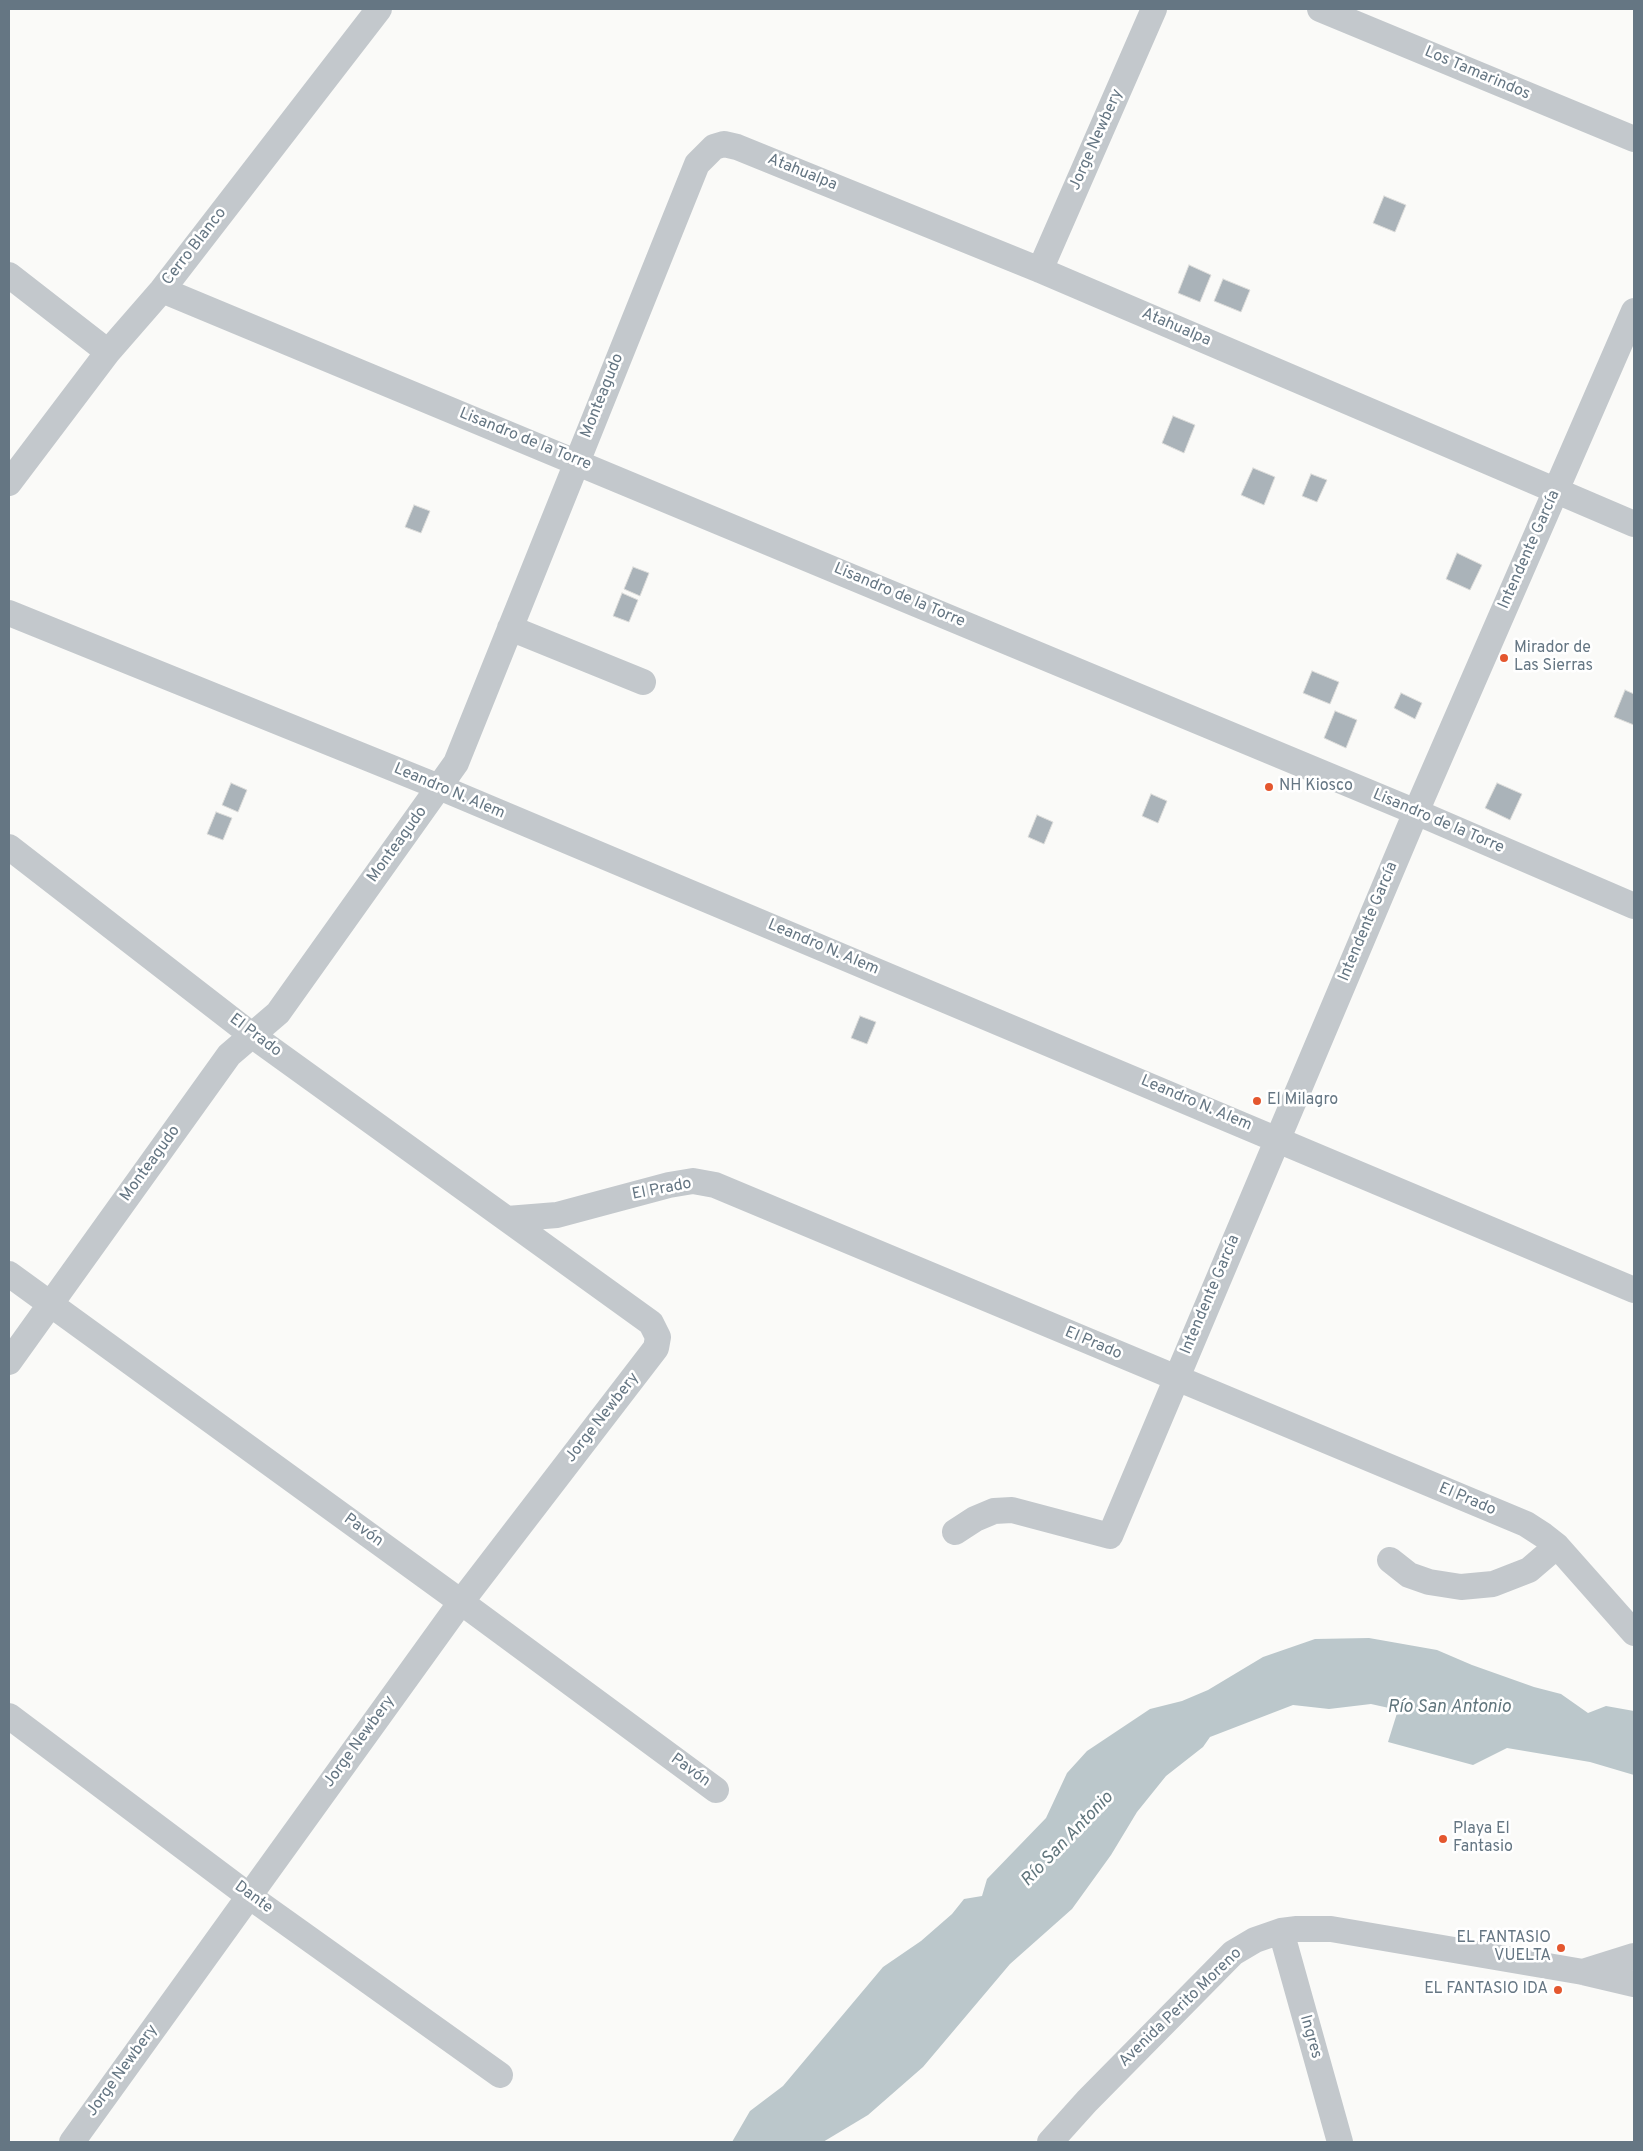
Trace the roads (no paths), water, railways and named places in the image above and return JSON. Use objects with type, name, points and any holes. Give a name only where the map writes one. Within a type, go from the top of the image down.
[{"type":"street","name":"Cerro Blanco","points":[[9,483],[108,352],[162,290],[379,9]]},
{"type":"street","name":"Jorge Newbery","points":[[1040,270],[1154,9]]},
{"type":"street","name":"Los Tamarindos","points":[[1320,9],[1634,139]]},
{"type":"street","name":"Atahualpa","points":[[714,147],[724,144],[737,147],[1040,270],[1634,524]]},
{"type":"street","name":"Monteagudo","points":[[9,1362],[229,1055],[278,1013],[456,763],[576,461],[698,164],[714,147]]},
{"type":"street","points":[[9,275],[108,352]]},
{"type":"street","name":"Lisandro de la Torre","points":[[162,290],[1416,812],[1634,906]]},
{"type":"street","name":"Intendente García","points":[[954,1532],[975,1519],[994,1511],[1012,1510],[1110,1536],[1416,812],[1634,311]]},
{"type":"street","name":"Leandro N. Alem","points":[[9,613],[439,787],[1277,1138],[1634,1290]]},
{"type":"street","points":[[510,628],[643,682]]},
{"type":"street","name":"El Prado","points":[[9,847],[253,1036],[651,1323],[658,1336],[656,1348]]},
{"type":"street","name":"El Prado","points":[[507,1219],[557,1216],[669,1185],[693,1181],[715,1185],[1526,1524],[1543,1534],[1557,1546],[1634,1633]]},
{"type":"street","points":[[546,1247],[548,1229],[557,1216]]},
{"type":"street","name":"Pavón","points":[[9,1274],[461,1602],[716,1790]]},
{"type":"street","name":"Jorge Newbery","points":[[72,2142],[461,1602],[656,1348]]},
{"type":"street","points":[[1390,1560],[1410,1575],[1429,1582],[1461,1586],[1493,1584],[1530,1570],[1557,1546]]},
{"type":"street","name":"Dante","points":[[9,1716],[249,1896],[500,2075]]},
{"type":"street","name":"Avenida Perito Moreno","points":[[1050,2142],[1086,2101],[1233,1953],[1255,1940],[1281,1931],[1331,1929],[1583,1972],[1634,1984]]},
{"type":"street","name":"Ingres","points":[[1281,1931],[1340,2142]]},
{"type":"street","points":[[1583,1972],[1634,1956]]},
{"type":"water","name":"Río San Antonio","points":[[1369,1638],[1437,1650],[1472,1665],[1534,1687],[1561,1694],[1588,1713],[1606,1706],[1634,1711],[1634,1775],[1590,1762],[1507,1748],[1473,1765],[1388,1742],[1398,1710],[1371,1704],[1329,1709],[1293,1705],[1210,1737],[1203,1747],[1166,1776],[1137,1812],[1111,1855],[1072,1909],[1010,1964],[923,2067],[868,2115],[823,2142],[732,2142],[750,2111],[783,2086],[883,1967],[921,1941],[952,1914],[964,1899],[982,1896],[987,1879],[1046,1818],[1067,1773],[1087,1751],[1150,1709],[1182,1701],[1208,1690],[1263,1657],[1315,1639]]},
{"type":"place","name":"Mirador de Las Sierras","points":[[1504,658]]},
{"type":"place","name":"NH Kiosco","points":[[1269,787]]},
{"type":"place","name":"El Milagro","points":[[1257,1101]]},
{"type":"place","name":"Playa El Fantasio","points":[[1443,1839]]},
{"type":"place","name":"EL FANTASIO VUELTA","points":[[1561,1948]]},
{"type":"place","name":"EL FANTASIO IDA","points":[[1558,1990]]}]
